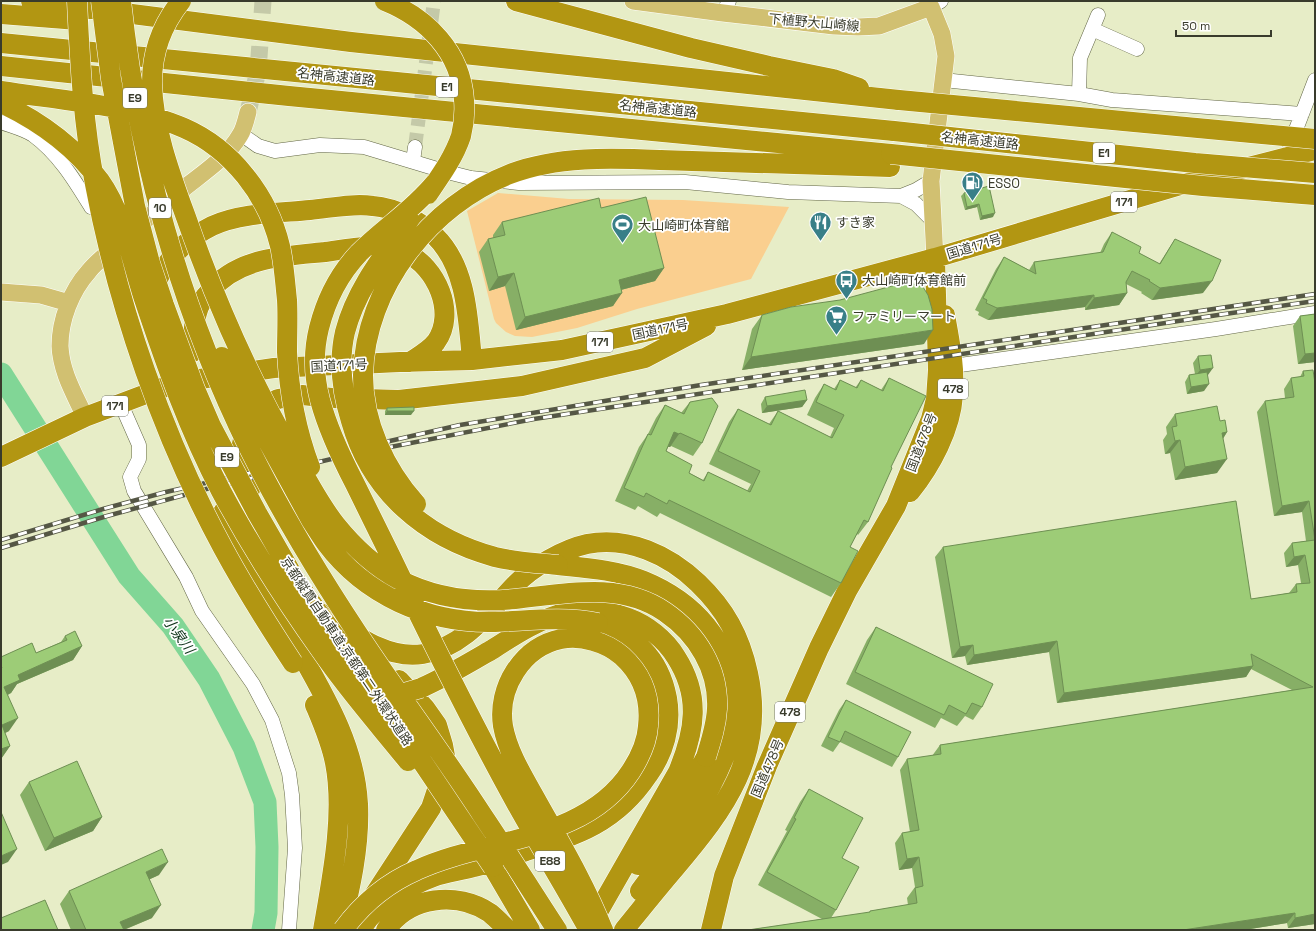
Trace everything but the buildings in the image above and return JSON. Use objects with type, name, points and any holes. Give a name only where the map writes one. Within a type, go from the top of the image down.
[{"type":"highway","points":[[31,1],[351,42],[898,100],[1315,139]]},
{"type":"highway","points":[[77,1],[83,97],[95,184],[119,288],[137,346],[164,418],[200,501],[222,547],[247,591],[306,686],[324,724],[330,744],[335,763],[339,805],[335,850],[323,930]]},
{"type":"highway","name":"京都縦貫自動車道;京都第二外環状道路","points":[[101,1],[111,79],[135,206],[150,263],[164,305],[195,389],[211,426],[296,581],[388,710],[489,862]]},
{"type":"highway","name":"京都縦貫自動車道;京都第二外環状道路","points":[[121,1],[132,81],[143,139],[156,194],[170,245],[186,294],[203,342],[229,405],[251,451],[307,553],[383,672],[505,850]]},
{"type":"highway","points":[[181,1],[170,15],[162,30],[153,63],[152,82],[158,126],[165,156],[179,199],[227,324],[245,364],[285,441],[322,505],[335,524],[364,555],[396,578],[416,588],[461,598],[514,599],[562,593],[598,592],[628,596],[647,602],[664,611],[680,623],[704,653],[715,682],[717,709],[713,763],[707,793],[676,841],[623,930]]},
{"type":"highway","points":[[385,1],[410,13],[439,38],[453,59],[461,82],[464,105],[461,135],[455,151],[435,183],[372,271],[360,291],[351,312],[345,332],[342,353],[343,392],[355,435],[364,457],[377,477],[393,497],[410,514],[428,528],[449,540],[496,557],[605,571],[643,581],[661,589],[679,600],[710,630],[720,646],[727,662],[732,682],[734,705],[731,740],[713,763],[691,786],[660,834],[629,876],[595,929]]},
{"type":"highway","points":[[516,1],[691,48],[833,79],[898,100]]},
{"type":"highway","points":[[1,14],[351,42]]},
{"type":"highway","name":"名神高速道路","points":[[1,43],[894,131],[1195,163],[1315,173]]},
{"type":"highway","name":"名神高速道路","points":[[1,66],[297,96],[890,160]]},
{"type":"highway","points":[[1,91],[97,105],[169,122],[204,139],[236,164],[258,194],[267,210],[274,227],[281,252],[287,304],[287,350],[290,386],[305,455],[322,494],[335,514],[350,535],[382,569]]},
{"type":"highway","points":[[1,103],[35,121],[59,139],[81,160],[104,188],[121,224],[160,349],[178,395],[221,490],[245,534],[271,576],[323,653],[362,705],[440,799],[489,862],[530,930]]},
{"type":"highway","name":"国道171号","points":[[3,456],[77,422],[121,404],[162,388],[200,379],[274,368],[472,360],[562,350],[727,314],[935,258],[1194,181],[1315,150]]},
{"type":"highway","points":[[558,565],[498,553],[476,545],[454,534],[435,521],[404,490],[382,455],[368,416],[363,376],[364,355],[374,314],[382,295],[404,257],[434,223],[470,194],[489,183],[533,167],[591,160],[629,159],[890,160]]},
{"type":"highway","name":"E1","points":[[890,160],[1073,173],[1315,195]]},
{"type":"highway","name":"E88","points":[[435,183],[413,207],[358,254],[338,280],[328,300],[318,331],[315,352],[316,380],[320,401],[325,417],[344,462],[424,625],[510,792],[595,929]]},
{"type":"highway","points":[[156,194],[215,344],[311,520],[326,543],[342,561],[376,590],[394,600],[410,608],[448,619],[475,621],[583,620],[598,623],[616,630],[632,639],[647,653],[658,669],[665,688],[669,708],[668,725],[665,742],[656,765],[644,782],[626,802],[608,817],[565,840],[475,867],[433,877],[405,890],[388,902],[372,915],[361,930]]},
{"type":"highway","points":[[159,363],[152,343],[149,324],[150,305],[154,287],[164,268],[181,248],[196,235],[212,226],[230,220],[351,205],[374,206],[395,210],[416,221],[435,236],[447,251],[457,268],[464,293],[472,360]]},
{"type":"highway","points":[[193,352],[193,337],[197,313],[206,295],[220,280],[232,271],[262,260],[378,246],[393,248],[407,253],[418,261],[428,271],[437,284],[443,298],[445,315],[442,329],[436,341],[427,351],[410,362]]},
{"type":"highway","name":"国道478号","points":[[896,506],[912,489],[935,455],[946,428],[953,396],[951,343],[935,258]]},
{"type":"highway","name":"国道478号","points":[[711,930],[724,876],[767,766],[819,648],[847,591],[896,506],[931,419],[936,399],[938,368],[935,258]]},
{"type":"highway","points":[[259,522],[243,465],[241,449],[244,434],[250,420],[267,404],[278,399],[302,395],[332,398],[399,400],[522,386],[645,358],[727,314]]},
{"type":"highway","points":[[209,401],[259,522],[288,574],[324,614],[355,645],[400,681],[425,708],[437,725],[443,745],[445,756],[442,776],[430,808],[364,911],[356,930]]},
{"type":"highway","points":[[181,419],[210,486],[237,540],[325,696],[340,726],[349,753],[358,804],[357,850],[341,930]]},
{"type":"highway","points":[[324,614],[363,639],[382,648],[411,655],[424,654],[457,642],[484,619],[516,584],[527,575],[562,552],[590,543],[621,543],[642,548],[669,560],[687,573],[709,593],[723,610],[741,645],[752,688],[752,729],[748,752],[738,777],[717,816],[623,930]]},
{"type":"highway","points":[[283,623],[299,643],[316,660],[348,682],[379,694],[391,695],[421,688],[462,668],[525,629],[554,616],[570,611],[604,611],[620,615],[636,621],[663,640],[674,653],[690,684],[693,702],[693,720],[690,737],[678,772],[595,929]]},
{"type":"highway","points":[[341,930],[373,897],[402,877],[434,863],[528,837],[548,830],[555,827],[562,824],[579,817],[607,798],[627,776],[643,749],[648,733],[649,703],[645,688],[639,675],[630,663],[619,653],[606,645],[591,640],[576,638],[561,639],[546,644],[521,662],[512,675],[502,709],[503,724],[507,741],[517,764],[549,824],[553,831],[586,892],[595,929]]},
{"type":"highway","points":[[595,929],[632,901],[676,841]]},
{"type":"highway","name":"E88","points":[[505,850],[557,930]]},
{"type":"highway","points":[[386,930],[396,918],[413,907],[433,900],[443,899],[455,900],[479,907],[490,914],[508,930]]},
{"type":"main road","name":"下植野大山崎線","points":[[633,1],[726,7],[834,26],[858,27],[880,26],[933,3],[942,34],[946,56],[931,181],[935,258]]},
{"type":"main road","name":"10","points":[[77,422],[60,347],[61,326],[69,304],[78,286],[89,271],[141,222],[232,147],[241,134],[248,112]]},
{"type":"main road","points":[[1,292],[40,294],[69,304]]},
{"type":"street","points":[[1079,94],[1080,58],[1098,15]]},
{"type":"street","points":[[1092,29],[1137,49]]},
{"type":"street","points":[[943,80],[1079,94],[1112,100],[1302,114]]},
{"type":"street","points":[[1286,157],[1315,80]]},
{"type":"street","points":[[1,122],[31,134],[48,147],[67,169],[91,207],[115,205],[128,209],[141,222]]},
{"type":"street","points":[[241,134],[258,146],[275,151],[320,146],[364,147],[414,154],[447,172],[471,178],[519,183],[685,182],[788,192],[901,196],[916,190],[931,181]]},
{"type":"street","points":[[901,196],[916,204],[933,221]]},
{"type":"street","points":[[953,366],[1216,329],[1315,313]]},
{"type":"street","points":[[121,404],[139,445],[139,459],[130,477],[134,491],[186,577],[202,611],[253,684],[272,720],[289,773],[295,848],[289,930]]},
{"type":"shaded area","name":"大山崎町体育館","points":[[498,193],[569,199],[683,200],[789,207],[751,279],[637,309],[577,328],[532,337],[515,336],[506,332],[496,323],[467,211]]},
{"type":"waterway","name":"小泉川","points":[[1,374],[129,576],[173,626],[209,679],[244,747],[265,802],[267,847],[266,913],[263,930]]},
{"type":"tunnel","points":[[248,112],[258,71],[263,1]]},
{"type":"tunnel","points":[[415,147],[434,1]]},
{"type":"railway","points":[[381,443],[460,425],[701,385],[1315,294]]},
{"type":"railway","points":[[1,548],[107,516],[210,488],[344,456],[534,419],[1315,301]]},
{"type":"railway","points":[[1,540],[103,509],[166,492],[302,461]]},
{"type":"place","name":"ESSO","points":[[972,202]]},
{"type":"place","name":"すき家","points":[[820,242]]},
{"type":"place","name":"大山崎町体育館","points":[[622,244]]},
{"type":"place","name":"大山崎町体育館前","points":[[846,300]]},
{"type":"place","name":"ファミリーマート","points":[[837,336]]}]
